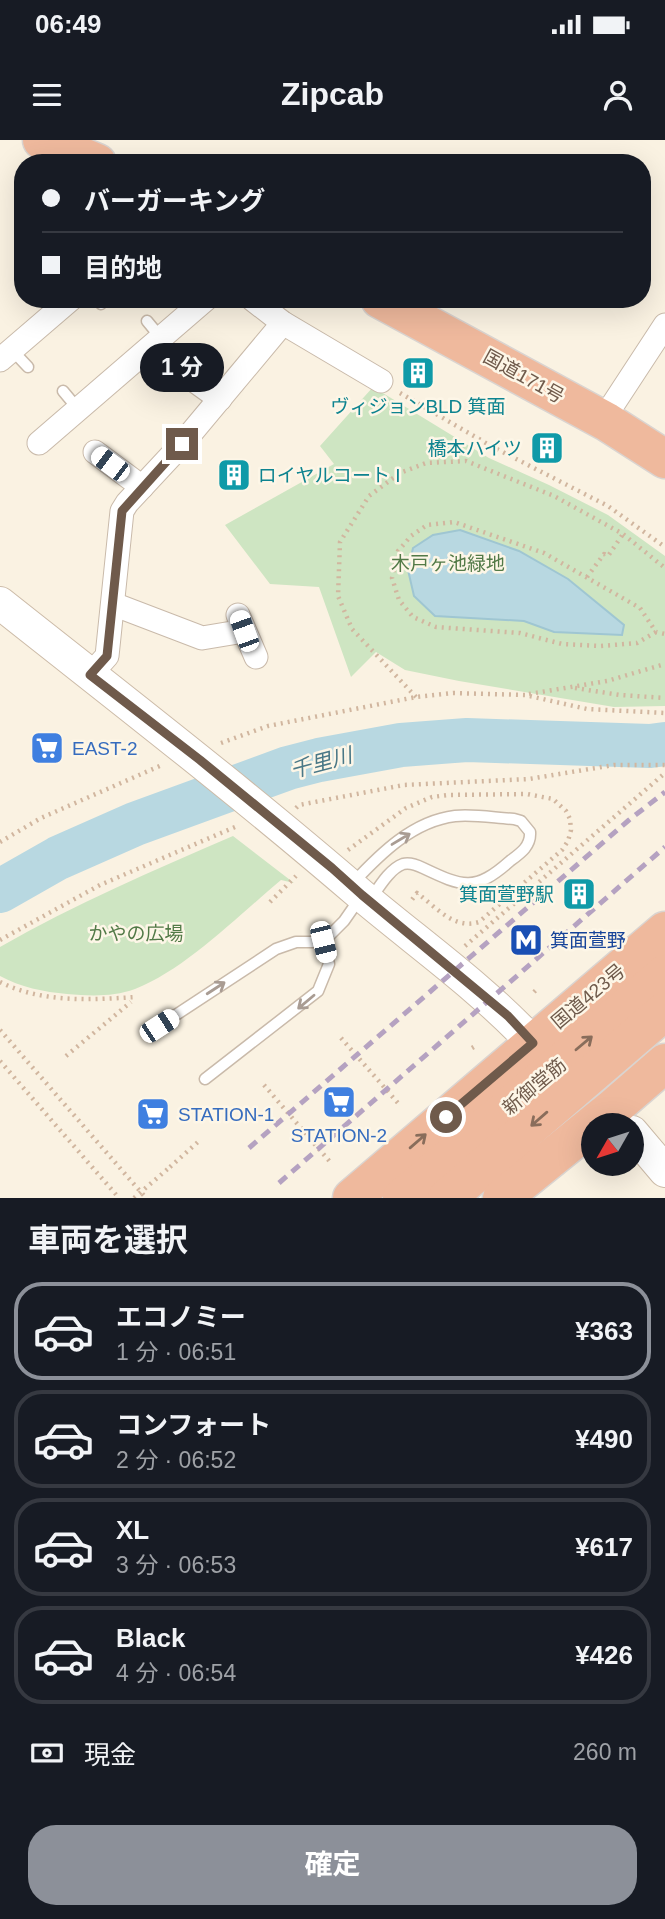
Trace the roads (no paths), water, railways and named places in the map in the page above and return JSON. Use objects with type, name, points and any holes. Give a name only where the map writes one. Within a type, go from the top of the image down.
[{"type":"highway","points":[[42,140],[83,152]]},
{"type":"highway","name":"国道171号","points":[[397,308],[607,422],[665,459]]},
{"type":"highway","name":"国道423号","points":[[352,1198],[665,931]]},
{"type":"highway","name":"新御堂筋","points":[[402,1198],[665,974]]},
{"type":"highway","name":"新御堂筋","points":[[447,1198],[665,1011]]},
{"type":"highway","points":[[629,1113],[665,1063]]},
{"type":"highway","points":[[502,1198],[581,1148]]},
{"type":"street","points":[[6,355],[61,308]]},
{"type":"street","points":[[39,443],[78,409],[154,329],[190,308]]},
{"type":"street","points":[[264,308],[283,323],[381,382]]},
{"type":"street","points":[[90,675],[107,656],[122,511],[283,323]]},
{"type":"street","points":[[607,422],[610,409],[665,326]]},
{"type":"street","points":[[177,368],[219,398]]},
{"type":"street","points":[[94,452],[142,487]]},
{"type":"street","points":[[0,603],[90,675],[207,752],[248,818],[361,894],[508,1016],[533,1043]]},
{"type":"street","points":[[113,604],[202,638],[241,623],[256,657]]},
{"type":"street","points":[[644,1146],[665,1171]]},
{"type":"lane","points":[[6,355],[28,368]]},
{"type":"lane","points":[[62,391],[78,409]]},
{"type":"lane","points":[[159,1026],[276,949],[296,942],[323,942],[344,921],[361,894],[377,856],[393,843],[436,820],[458,816],[514,819],[521,821],[530,832],[529,844],[525,849],[498,873],[482,882],[456,882],[417,865],[402,864],[361,894]]},
{"type":"lane","points":[[205,1079],[318,991],[329,964],[323,942]]},
{"type":"water","points":[[460,530],[519,551],[568,579],[624,625],[622,635],[554,632],[524,621],[435,616],[414,596],[408,570],[413,548],[433,535]]},
{"type":"waterway","name":"千里川","points":[[0,891],[58,858],[135,824],[288,768],[319,760],[401,745],[467,740],[650,746],[665,744]]},
{"type":"railway","points":[[249,1148],[629,820],[665,792]]},
{"type":"railway","points":[[279,1183],[665,847]]},
{"type":"place","name":"ヴィジョンBLD 箕面","points":[[418,373]]},
{"type":"place","name":"橋本ハイツ","points":[[547,448]]},
{"type":"place","name":"ロイヤルコート I","points":[[234,475]]},
{"type":"place","name":"EAST-2","points":[[47,748]]},
{"type":"place","name":"箕面萱野駅","points":[[579,894]]},
{"type":"place","name":"箕面萱野","points":[[526,940]]},
{"type":"place","name":"STATION-2","points":[[339,1102]]},
{"type":"place","name":"STATION-1","points":[[153,1114]]},
{"type":"park label","name":"木戸ヶ池緑地","points":[[448,563]]},
{"type":"park label","name":"かやの広場","points":[[136,933]]}]
